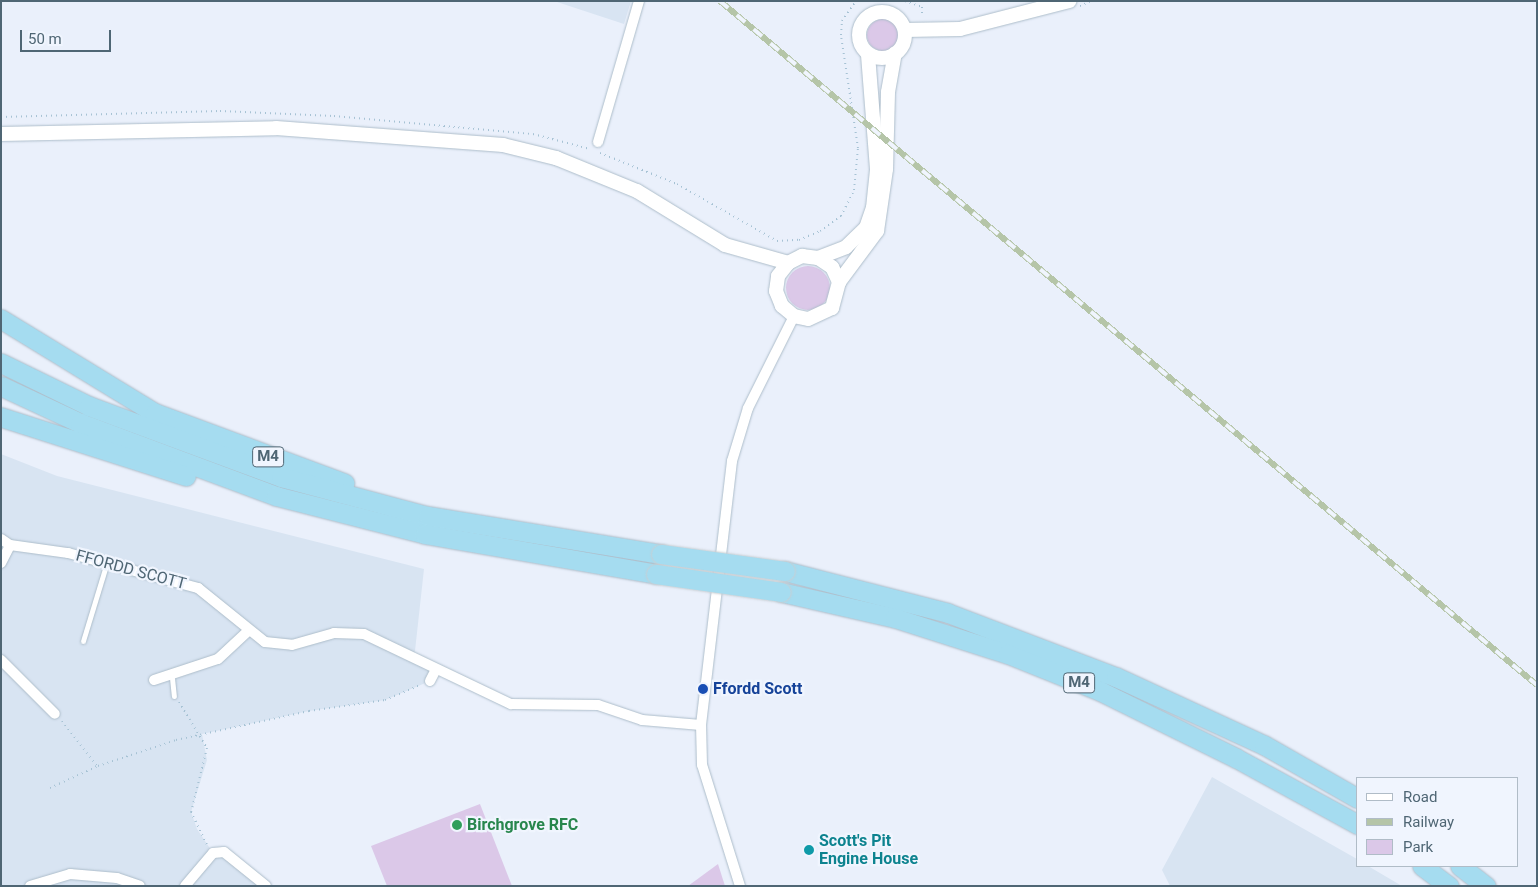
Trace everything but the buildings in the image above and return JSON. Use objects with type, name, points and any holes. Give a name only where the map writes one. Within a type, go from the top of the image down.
[{"type":"highway","name":"M4","points":[[1,319],[123,396],[190,428],[430,510],[559,538]]},
{"type":"highway","name":"M4","points":[[1,363],[89,406],[281,477],[428,516],[661,554],[785,571],[948,613],[1116,677],[1264,745],[1356,797]]},
{"type":"highway","name":"M4","points":[[1,386],[89,427],[276,496]]},
{"type":"highway","name":"M4","points":[[1,417],[144,464],[443,538],[656,574],[781,592],[894,618],[1008,654],[1100,691],[1236,758],[1356,823]]},
{"type":"highway","points":[[1423,867],[1449,886]]},
{"type":"highway","points":[[1461,867],[1486,886]]},
{"type":"main road","points":[[905,30],[960,29],[1070,1]]},
{"type":"main road","points":[[818,258],[846,247],[866,228],[873,208],[877,169],[868,54],[859,34],[870,15],[891,14],[905,30],[903,46],[895,54],[883,58],[868,54]]},
{"type":"main road","points":[[839,282],[877,231],[886,169],[888,92],[895,54]]},
{"type":"main road","points":[[1,134],[276,128],[503,146],[556,158],[637,191],[725,245],[788,263]]},
{"type":"main road","points":[[802,256],[818,258],[832,267],[839,282],[838,296],[821,316],[794,316],[782,306],[776,291],[778,276],[788,263],[802,256]]},
{"type":"street","points":[[598,142],[639,1]]},
{"type":"street","points":[[740,886],[702,765],[702,725],[732,461],[748,408],[794,316]]},
{"type":"street","points":[[1,563],[5,542]]},
{"type":"street","name":"FFORDD SCOTT","points":[[5,542],[107,562],[198,588],[247,632],[265,642],[292,645],[334,633],[364,634],[435,671],[511,704],[598,705],[642,720],[702,725]]},
{"type":"street","points":[[154,680],[172,678],[218,659],[247,632]]},
{"type":"street","points":[[1,660],[52,707]]},
{"type":"street","points":[[430,681],[435,671]]},
{"type":"street","points":[[185,886],[213,853],[224,852],[266,886]]},
{"type":"street","points":[[30,886],[70,874],[117,878],[140,886]]},
{"type":"lane","points":[[83,641],[107,562]]},
{"type":"lane","points":[[172,678],[174,696]]},
{"type":"path","points":[[598,142],[595,151],[677,184],[777,241],[799,240],[820,231],[841,216],[854,190],[858,148],[841,35],[842,21],[856,1]]},
{"type":"path","points":[[50,788],[98,766],[202,734],[385,700],[430,681]]},
{"type":"path","points":[[174,696],[202,734],[207,760],[194,789],[191,812],[213,853]]},
{"type":"path","points":[[52,707],[78,737],[98,766]]},
{"type":"shaded area","points":[[554,1],[631,1],[624,24]]},
{"type":"shaded area","points":[[1,454],[57,476],[424,569],[414,660],[435,671],[430,681],[385,700],[309,711],[202,734],[207,760],[191,812],[197,829],[213,853],[224,852],[266,886],[1,886]]},
{"type":"shaded area","points":[[1212,777],[1356,858],[1356,867],[1370,867],[1402,886],[1170,886],[1162,870]]},
{"type":"green space","points":[[883,19],[894,24],[899,35],[894,46],[883,51],[872,46],[867,35],[872,24]]},
{"type":"green space","points":[[812,266],[824,272],[829,279],[829,297],[824,304],[817,309],[804,310],[796,307],[789,300],[786,284],[789,276],[796,269]]},
{"type":"green space","name":"Birchgrove RFC","points":[[480,804],[512,886],[387,886],[371,846]]},
{"type":"green space","points":[[718,864],[725,886],[688,886]]},
{"type":"railway","points":[[720,1],[1537,685]]},
{"type":"place","name":"Ffordd Scott","points":[[703,689]]},
{"type":"place","name":"Birchgrove RFC","points":[[457,825]]},
{"type":"place","name":"Scott's Pit Engine House","points":[[809,850]]}]
